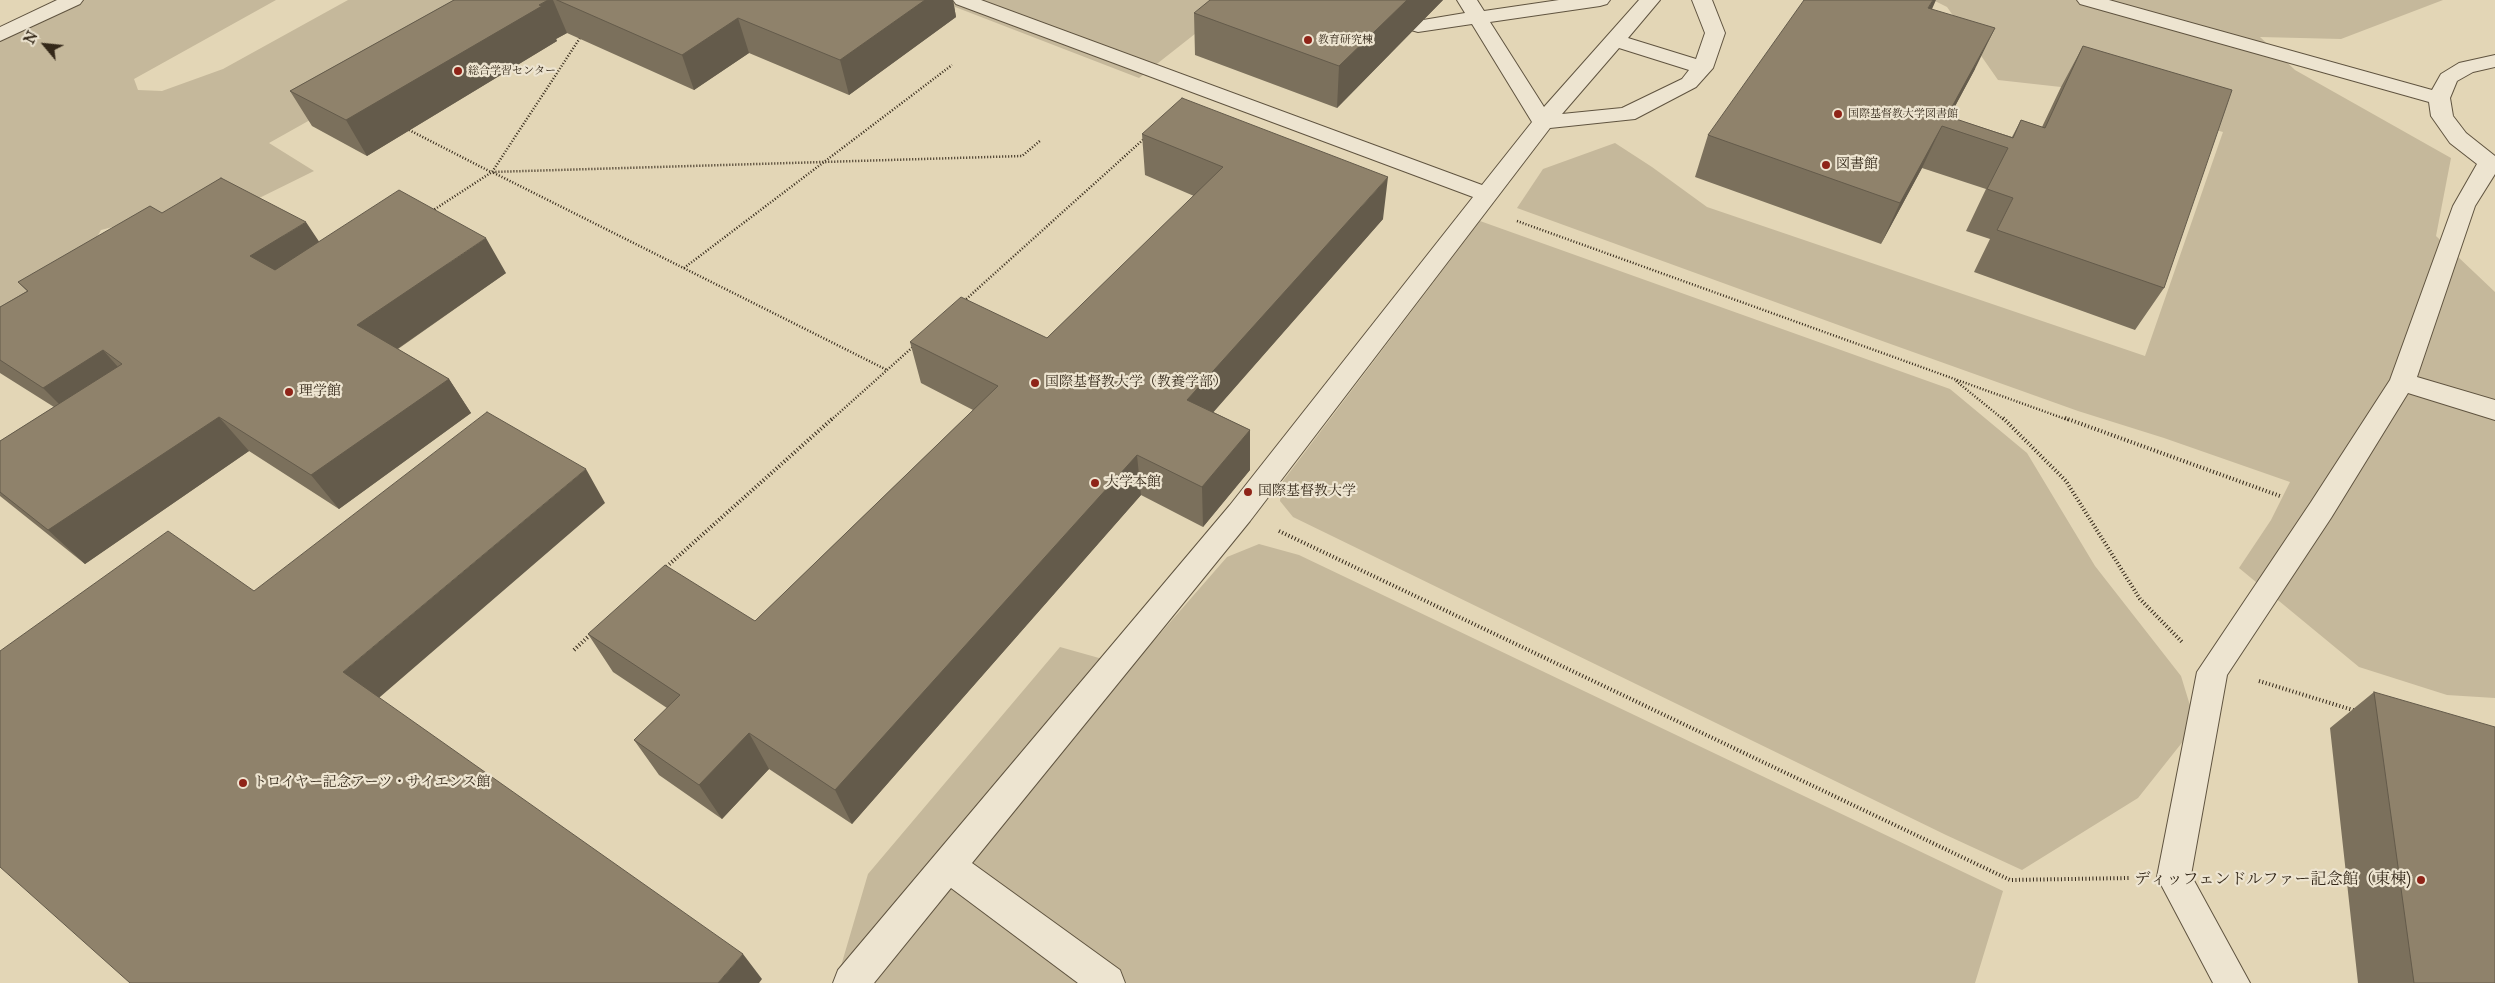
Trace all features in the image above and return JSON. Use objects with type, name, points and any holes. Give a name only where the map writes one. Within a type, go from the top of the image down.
[{"type":"lane","points":[[0,35],[72,0]]},
{"type":"lane","points":[[963,0],[1481,200]]},
{"type":"lane","points":[[1418,26],[1472,8],[1600,0]]},
{"type":"lane","points":[[851,983],[1240,512],[1543,122],[1650,0]]},
{"type":"lane","points":[[1543,122],[1626,114],[1689,83],[1703,68],[1716,33],[1702,0]]},
{"type":"lane","points":[[2087,0],[2439,98]]},
{"type":"lane","points":[[1472,8],[1543,122]]},
{"type":"lane","points":[[1615,40],[1703,68]]},
{"type":"lane","points":[[2232,983],[2174,877],[2214,670],[2321,510],[2402,382],[2464,206],[2492,165],[2458,138],[2442,116],[2439,98],[2448,78],[2466,66],[2495,61]]},
{"type":"lane","points":[[2402,382],[2495,410]]},
{"type":"lane","points":[[949,866],[1107,983]]},
{"type":"path","points":[[426,215],[492,172],[580,38]]},
{"type":"path","points":[[684,268],[821,162],[952,65]]},
{"type":"path","points":[[409,130],[887,370]]},
{"type":"path","points":[[960,305],[1149,134]]},
{"type":"path","points":[[492,172],[1022,156],[1041,140]]},
{"type":"path","points":[[1481,200],[1954,379],[2321,510]]},
{"type":"path","points":[[664,570],[916,344]]},
{"type":"path","points":[[1954,379],[2011,425],[2066,482],[2140,599],[2214,670],[2364,714]]},
{"type":"path","points":[[1240,512],[2010,880],[2174,877]]},
{"type":"path","points":[[574,650],[596,630]]},
{"type":"shaded area","points":[[79,0],[276,0],[134,79],[138,90],[162,91],[223,69],[348,0],[524,0],[269,143],[314,171],[241,207],[209,202],[101,230],[72,280],[0,323],[0,37]]},
{"type":"shaded area","points":[[937,0],[1238,0],[1139,78]]},
{"type":"shaded area","points":[[1933,0],[2443,0],[2341,39],[2260,37],[2295,70],[2451,158],[2436,236],[2495,292],[2495,698],[2447,695],[2359,667],[2239,568],[2271,520],[2290,482],[2164,438],[2078,411],[1517,208],[1543,169],[1615,143],[1707,207],[2145,356],[2223,132],[2061,87],[1998,80],[1947,7]]},
{"type":"shaded area","points":[[1480,221],[1950,389],[2027,453],[2095,566],[2181,676],[2196,725],[2138,798],[2022,870],[1946,835],[1293,517],[1280,501],[1283,481]]},
{"type":"shaded area","points":[[1259,544],[1299,555],[2003,891],[1975,983],[836,983],[868,874],[1060,647],[1131,667],[1227,557]]},
{"type":"building","points":[[454,0],[548,0],[539,5],[542,6],[346,120],[290,91]]},
{"type":"building","points":[[557,0],[925,0],[840,60],[738,18],[682,55]]},
{"type":"building","points":[[1210,0],[1407,0],[1339,66],[1194,13]]},
{"type":"building","name":"図書館","points":[[1804,0],[1933,0],[1928,8],[1995,28],[1947,116],[2013,138],[2021,120],[2045,128],[2083,46],[2232,90],[2164,288],[1997,230],[2013,198],[1987,189],[2008,148],[1942,126],[1900,203],[1708,135]]},
{"type":"building","name":"大学本館","points":[[1182,98],[1388,177],[1187,400],[1250,430],[1202,487],[1137,455],[835,790],[749,733],[699,785],[634,740],[680,695],[588,634],[665,565],[755,621],[998,386],[910,342],[961,297],[1047,338],[1223,167],[1142,134]]},
{"type":"building","name":"理学館","points":[[221,178],[306,222],[250,256],[275,270],[399,190],[486,238],[357,325],[449,379],[311,475],[219,417],[48,530],[0,492],[0,441],[122,364],[103,350],[43,388],[0,360],[0,307],[28,291],[18,282],[150,206],[162,213]]},
{"type":"building","name":"トロイヤー記念アーツ・サイエンス館","points":[[487,412],[586,469],[343,672],[743,954],[718,983],[130,983],[0,867],[0,651],[168,531],[254,591]]},
{"type":"building","name":"ディッフェンドルファー記念館（東棟)","points":[[2374,692],[2495,727],[2495,983],[2414,983]]},
{"type":"place","name":"教育研究棟","points":[[1308,40]]},
{"type":"place","name":"総合学習センター","points":[[458,71]]},
{"type":"place","name":"国際基督教大学図書館","points":[[1838,114]]},
{"type":"place","name":"図書館","points":[[1826,165]]},
{"type":"place","name":"国際基督教大学（教養学部）","points":[[1035,383]]},
{"type":"place","name":"理学館","points":[[289,392]]},
{"type":"place","name":"大学本館","points":[[1095,483]]},
{"type":"place","name":"国際基督教大学","points":[[1248,492]]},
{"type":"place","name":"トロイヤー記念アーツ・サイエンス館","points":[[243,783]]},
{"type":"place","name":"ディッフェンドルファー記念館（東棟)","points":[[2421,880]]}]
